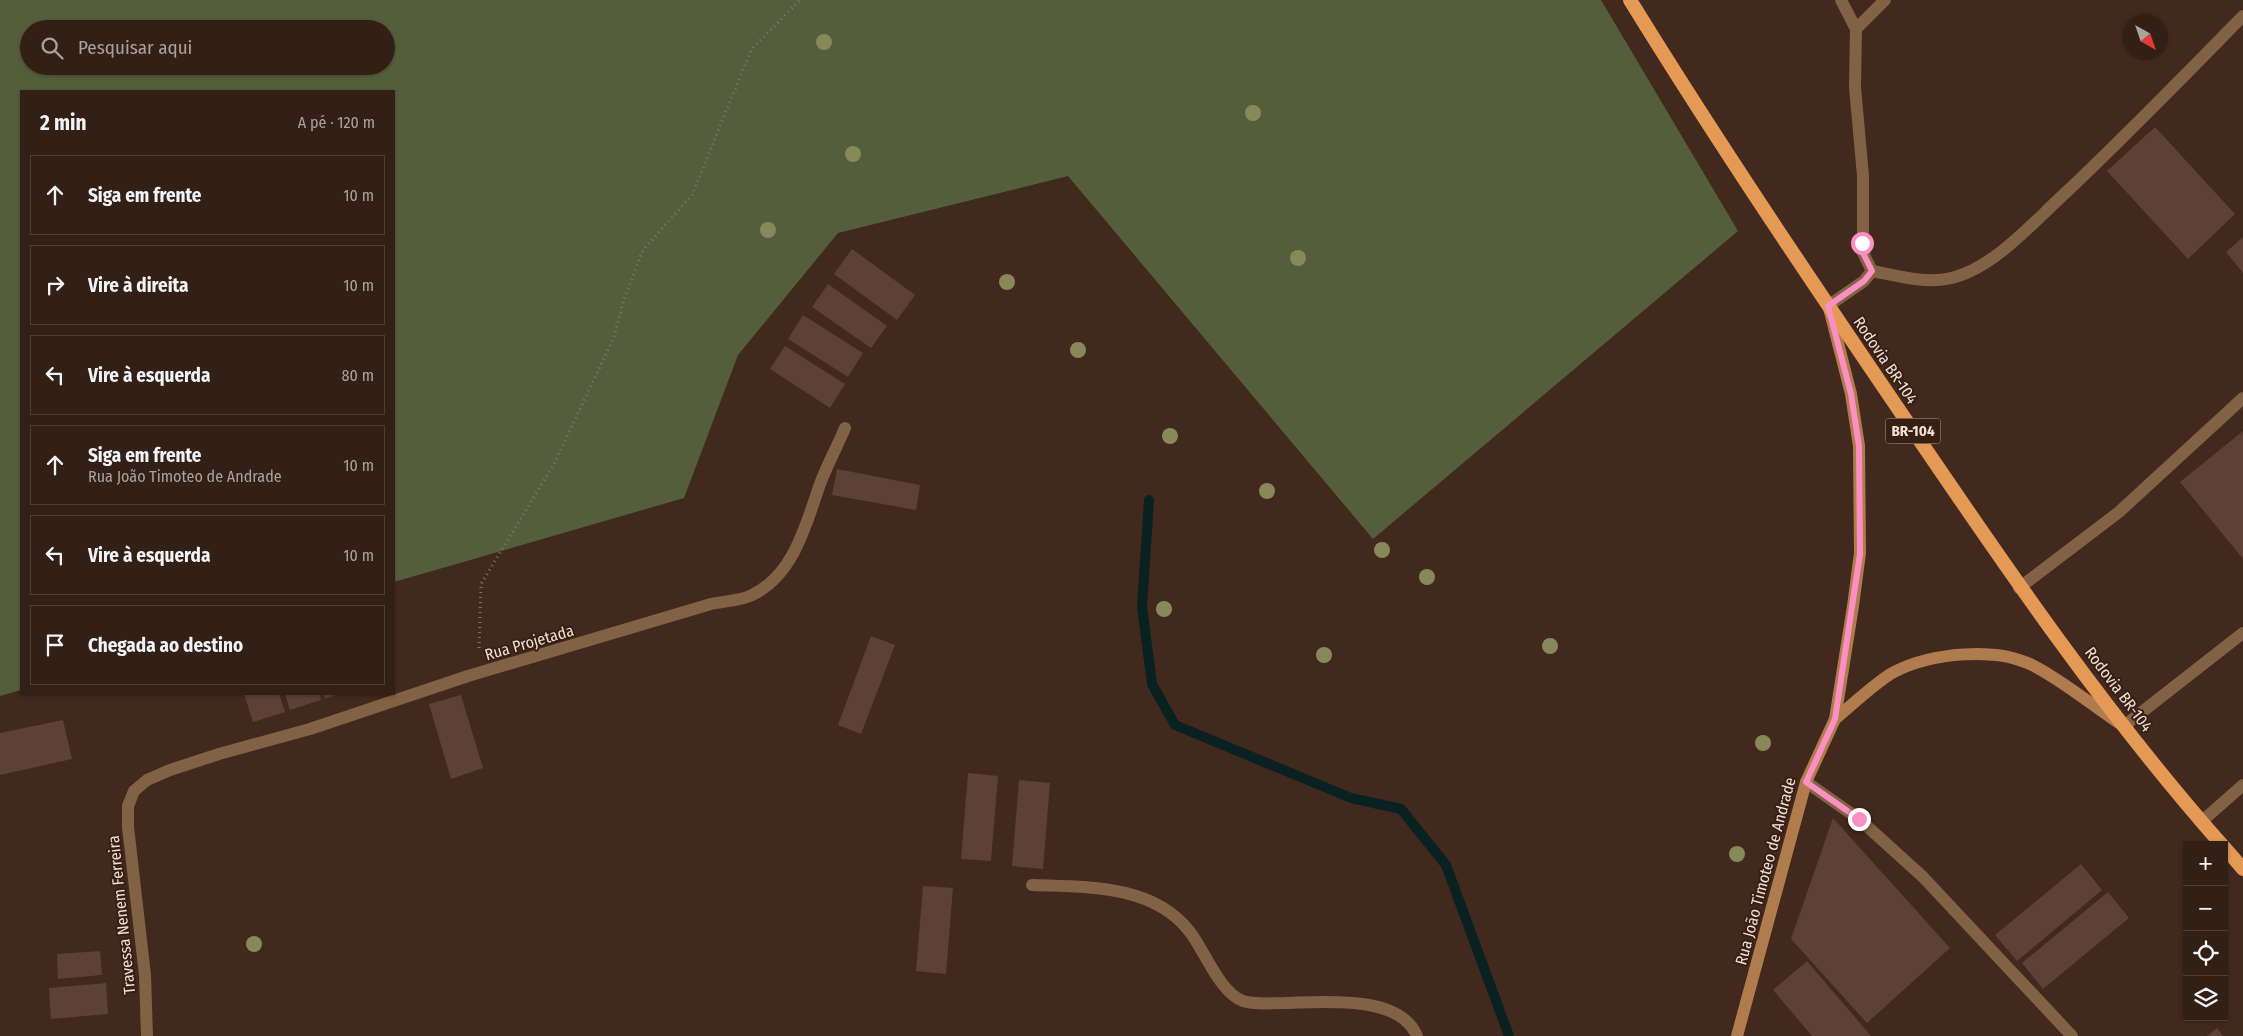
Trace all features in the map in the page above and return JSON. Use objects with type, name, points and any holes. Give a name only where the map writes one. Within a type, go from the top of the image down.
[{"type":"highway","name":"Rodovia BR-104","points":[[1630,0],[1697,108],[1828,306],[2020,588],[2124,726],[2218,841]]},
{"type":"highway","name":"Rodovia BR-104","points":[[2228,852],[2243,868]]},
{"type":"main road","points":[[1828,306],[1851,394],[1859,446],[1860,504],[1860,554],[1835,719]]},
{"type":"main road","points":[[1835,719],[1893,672],[1918,663],[1959,654],[1996,655],[2033,665],[2124,726]]},
{"type":"main road","name":"Rua João Timoteo de Andrade","points":[[1737,1036],[1806,782],[1835,719]]},
{"type":"street","points":[[1841,0],[1856,29],[1855,87],[1863,176],[1863,253],[1872,271]]},
{"type":"street","points":[[1856,29],[1885,0]]},
{"type":"street","points":[[1872,271],[1935,281],[1954,278],[1973,271],[2012,243],[2102,159],[2243,16]]},
{"type":"street","points":[[1828,306],[1864,281],[1872,271]]},
{"type":"street","points":[[2020,588],[2119,512],[2243,398]]},
{"type":"street","name":"Rua Projetada","points":[[134,791],[147,780],[170,770],[219,754],[310,729],[468,676],[711,604],[752,596],[775,579],[789,562],[804,532],[821,482],[845,428]]},
{"type":"street","points":[[2124,726],[2243,632]]},
{"type":"street","points":[[1806,782],[1859,819],[1923,877],[2072,1036]]},
{"type":"street","points":[[2201,822],[2243,785]]},
{"type":"street","name":"Travessa Nenem Ferreira","points":[[134,791],[128,806],[128,827],[145,975],[147,1036]]},
{"type":"street","points":[[1032,885],[1105,888],[1152,902],[1171,914],[1190,932],[1215,974],[1242,1001],[1262,1004],[1328,1002],[1364,1004],[1388,1010],[1404,1018],[1417,1036]]},
{"type":"path","points":[[468,676],[480,643],[481,584],[554,464],[614,337],[624,299],[643,250],[692,195],[751,50],[800,0]]},
{"type":"green space","points":[[0,0],[1601,0],[1738,231],[1373,539],[1068,176],[838,233],[738,355],[684,498],[395,582],[395,90],[20,90],[20,690],[0,696]]},
{"type":"building","points":[[2155,127],[2235,214],[2188,259],[2107,171]]},
{"type":"building","points":[[2243,237],[2243,273],[2226,252]]},
{"type":"building","points":[[852,249],[915,295],[897,320],[834,274]]},
{"type":"building","points":[[828,284],[887,326],[871,348],[812,307]]},
{"type":"building","points":[[803,315],[863,353],[848,377],[788,339]]},
{"type":"building","points":[[785,346],[845,384],[830,408],[770,369]]},
{"type":"building","points":[[2243,431],[2243,559],[2180,482]]},
{"type":"building","points":[[837,469],[920,485],[916,510],[832,495]]},
{"type":"building","points":[[871,636],[895,645],[861,734],[838,725]]},
{"type":"building","points":[[244,695],[279,695],[285,712],[253,722]]},
{"type":"building","points":[[285,695],[320,695],[321,700],[290,710]]},
{"type":"building","points":[[323,695],[336,695],[325,699]]},
{"type":"building","points":[[461,695],[483,768],[451,779],[429,704]]},
{"type":"building","points":[[63,720],[72,759],[0,775],[0,733]]},
{"type":"building","points":[[968,773],[998,776],[991,861],[961,859]]},
{"type":"building","points":[[1019,780],[1050,783],[1043,869],[1012,866]]},
{"type":"building","points":[[1833,818],[1950,948],[1867,1023],[1791,939]]},
{"type":"building","points":[[2081,864],[2102,890],[2017,961],[1995,935]]},
{"type":"building","points":[[923,886],[953,888],[946,974],[916,971]]},
{"type":"building","points":[[2108,892],[2129,918],[2043,989],[2022,963]]},
{"type":"building","points":[[100,951],[102,975],[58,979],[57,954]]},
{"type":"building","points":[[1807,961],[1871,1036],[1812,1036],[1773,990]]},
{"type":"building","points":[[106,983],[108,1014],[51,1019],[49,988]]},
{"type":"building","points":[[2217,1028],[2223,1036],[2207,1036]]},
{"type":"waterway","points":[[1149,500],[1142,607],[1152,684],[1175,725],[1351,798],[1401,809],[1446,865],[1509,1036]]},
{"type":"route","points":[[1859,819],[1806,782],[1835,719],[1860,554],[1859,446],[1851,394],[1828,306],[1864,281],[1872,271],[1863,253],[1862,243]]}]
